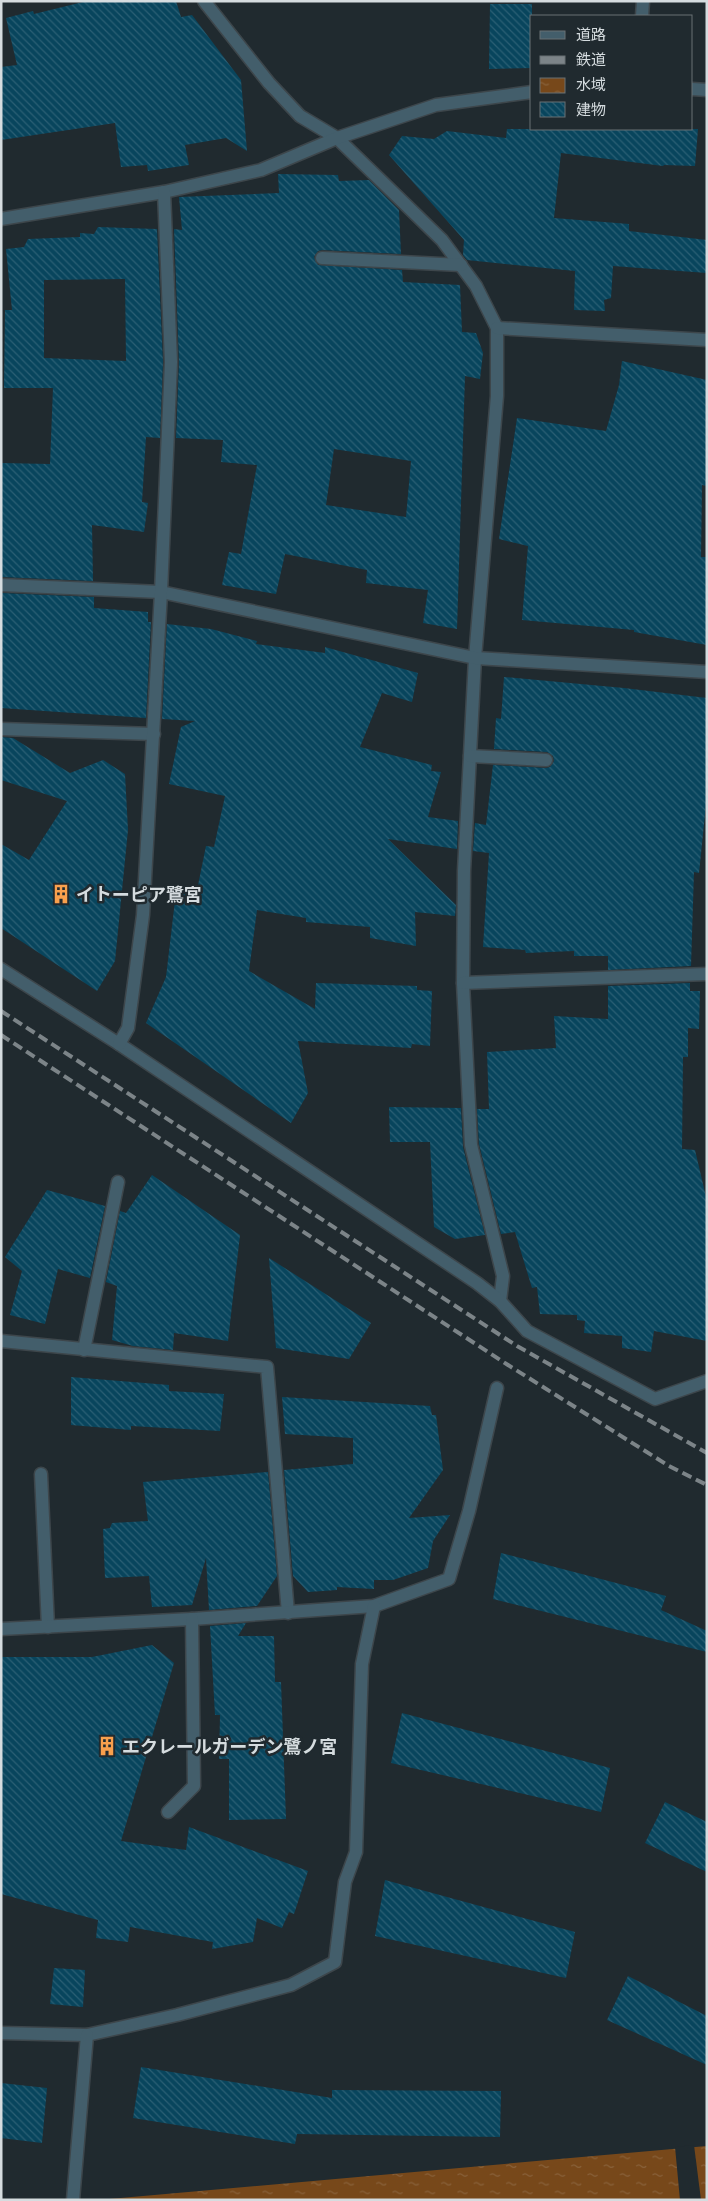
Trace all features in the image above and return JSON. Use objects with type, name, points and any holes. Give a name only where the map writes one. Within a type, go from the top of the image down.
[{"type":"street","points":[[204,1],[269,83],[300,116],[337,138],[442,240],[476,286],[497,328],[497,396],[475,658],[464,871],[463,984],[471,1145],[503,1276],[500,1301]]},
{"type":"street","points":[[642,15],[643,1]]},
{"type":"street","points":[[693,89],[707,90]]},
{"type":"street","points":[[1,218],[164,192],[261,170],[337,138],[436,105],[530,92]]},
{"type":"street","points":[[119,1044],[128,1028],[143,914],[162,592],[171,362],[164,192]]},
{"type":"street","points":[[322,258],[461,265]]},
{"type":"street","points":[[497,328],[707,340]]},
{"type":"street","points":[[1,585],[162,592],[475,658],[707,672]]},
{"type":"street","points":[[1,728],[154,734]]},
{"type":"street","points":[[470,756],[546,760]]},
{"type":"street","points":[[1,969],[119,1044],[366,1208],[500,1301],[526,1331],[655,1399],[707,1381]]},
{"type":"street","points":[[463,984],[707,974]]},
{"type":"street","points":[[84,1350],[118,1182]]},
{"type":"street","points":[[1,1341],[267,1367],[288,1613]]},
{"type":"street","points":[[1,1629],[192,1619],[374,1606],[449,1579],[469,1511],[498,1388]]},
{"type":"street","points":[[41,1474],[48,1627]]},
{"type":"street","points":[[1,2033],[86,2035],[177,2015],[291,1985],[335,1962],[345,1882],[356,1852],[362,1664],[374,1606]]},
{"type":"street","points":[[168,1812],[194,1786],[192,1619]]},
{"type":"street","points":[[74,2200],[86,2035]]},
{"type":"water","points":[[707,2146],[707,2200],[98,2200],[684,2148]]},
{"type":"pier","points":[[694,2145],[701,2200],[680,2200],[675,2147]]},
{"type":"building","points":[[87,1],[176,1],[181,17],[192,15],[241,80],[247,151],[226,138],[185,145],[189,165],[148,171],[147,165],[121,167],[115,123],[1,140],[1,67],[17,65],[6,18],[33,11],[34,14]]},
{"type":"building","points":[[490,4],[532,4],[532,15],[530,15],[530,68],[489,69]]},
{"type":"building","points":[[507,129],[698,129],[695,166],[663,166],[561,153],[554,218],[629,224],[629,231],[707,240],[707,273],[613,266],[611,298],[604,300],[605,311],[574,310],[575,271],[467,260],[463,255],[464,240],[389,155],[402,136],[434,139],[447,131],[506,138]]},
{"type":"building","points":[[278,174],[338,175],[339,181],[369,180],[399,210],[401,254],[322,250],[318,251],[314,257],[318,265],[402,270],[403,282],[460,285],[462,332],[476,333],[483,353],[480,379],[465,376],[457,629],[423,623],[428,590],[366,583],[367,570],[285,554],[276,594],[222,585],[229,552],[241,554],[257,465],[221,462],[223,440],[176,438],[179,362],[174,229],[182,230],[179,197],[279,193]],"holes":[[[334,449],[411,461],[406,517],[326,505]]]},
{"type":"building","points":[[98,227],[157,229],[163,362],[160,438],[146,437],[142,502],[148,503],[144,532],[92,525],[93,581],[1,577],[1,463],[50,464],[53,388],[4,388],[5,310],[12,310],[6,249],[24,247],[28,239],[80,237],[80,233],[94,234]],"holes":[[[125,279],[126,361],[44,358],[44,280]]]},
{"type":"building","points":[[622,361],[707,380],[707,486],[702,485],[701,557],[707,557],[707,645],[634,632],[634,630],[522,620],[528,546],[499,539],[517,418],[606,431],[619,385]]},
{"type":"building","points":[[1,593],[94,597],[94,608],[148,612],[148,622],[151,622],[146,718],[1,708]]},
{"type":"building","points":[[167,624],[211,629],[257,641],[256,644],[325,653],[325,647],[418,673],[412,702],[382,693],[360,747],[432,765],[431,771],[441,772],[428,817],[458,821],[457,849],[388,839],[456,905],[455,916],[415,912],[416,946],[370,938],[370,927],[306,922],[306,918],[257,910],[249,971],[315,1009],[316,983],[417,986],[417,990],[432,991],[430,1046],[412,1044],[411,1048],[298,1041],[308,1093],[291,1123],[146,1023],[166,977],[176,892],[196,895],[206,846],[214,847],[225,796],[169,784],[181,727],[195,721],[162,719]]},
{"type":"building","points":[[504,677],[707,698],[707,795],[699,873],[694,872],[691,966],[608,970],[608,956],[574,956],[574,951],[526,953],[525,950],[483,947],[489,853],[473,851],[475,823],[486,825],[493,765],[546,768],[550,767],[554,761],[553,756],[547,752],[494,749],[496,718],[501,719]]},
{"type":"building","name":"イトーピア鷺宮","points":[[1,737],[13,738],[70,773],[103,760],[125,774],[128,830],[115,961],[97,991],[1,928],[1,844],[29,860],[67,801],[1,780]]},
{"type":"building","points":[[690,983],[690,991],[700,991],[699,1029],[688,1028],[688,1057],[683,1057],[682,1149],[695,1150],[707,1201],[707,1341],[654,1331],[651,1352],[622,1348],[622,1336],[584,1333],[585,1321],[577,1320],[577,1315],[540,1314],[537,1287],[532,1288],[515,1232],[501,1234],[479,1144],[477,1109],[489,1109],[487,1052],[556,1048],[554,1016],[608,1019],[608,986]]},
{"type":"building","points":[[389,1107],[461,1108],[463,1147],[485,1235],[455,1239],[434,1227],[430,1142],[390,1142]]},
{"type":"building","points":[[152,1175],[240,1235],[228,1341],[174,1333],[173,1350],[133,1346],[112,1340],[117,1286],[106,1282],[120,1211],[126,1213]]},
{"type":"building","points":[[47,1190],[105,1206],[90,1278],[58,1269],[45,1324],[10,1315],[22,1271],[5,1257]]},
{"type":"building","points":[[269,1258],[371,1323],[349,1359],[276,1348]]},
{"type":"building","points":[[71,1377],[169,1385],[169,1391],[224,1394],[220,1431],[131,1426],[131,1430],[71,1425]]},
{"type":"building","points":[[282,1397],[430,1406],[432,1415],[436,1415],[443,1470],[409,1518],[450,1515],[433,1541],[428,1568],[393,1580],[374,1580],[374,1589],[337,1587],[337,1590],[308,1592],[293,1576],[284,1470],[353,1464],[353,1438],[285,1434]]},
{"type":"building","points":[[268,1472],[277,1576],[257,1606],[209,1610],[206,1558],[192,1605],[152,1607],[149,1576],[105,1578],[103,1529],[110,1528],[112,1523],[148,1521],[143,1482]]},
{"type":"building","points":[[501,1553],[666,1596],[661,1610],[707,1631],[707,1652],[493,1599]]},
{"type":"building","points":[[246,1623],[238,1636],[274,1636],[275,1682],[281,1682],[286,1819],[229,1820],[229,1759],[219,1759],[220,1715],[215,1715],[210,1626]]},
{"type":"building","points":[[152,1645],[174,1663],[121,1841],[186,1850],[189,1827],[308,1871],[294,1914],[289,1912],[282,1928],[257,1918],[253,1942],[212,1949],[213,1942],[130,1927],[128,1942],[96,1938],[98,1920],[1,1894],[1,1657],[92,1657]]},
{"type":"building","points":[[402,1713],[610,1768],[601,1812],[391,1763]]},
{"type":"building","points":[[665,1802],[707,1822],[707,1872],[645,1843]]},
{"type":"building","points":[[385,1880],[575,1932],[566,1978],[375,1936]]},
{"type":"building","points":[[54,1968],[85,1970],[83,2007],[50,2004]]},
{"type":"building","points":[[628,1976],[707,2016],[707,2065],[607,2020]]},
{"type":"building","points":[[141,2067],[332,2098],[332,2090],[501,2091],[500,2137],[297,2134],[295,2144],[133,2118]]},
{"type":"building","points":[[1,2083],[47,2088],[42,2143],[1,2138]]},
{"type":"railway","points":[[1,1011],[517,1346],[707,1453]]},
{"type":"railway","points":[[1,1035],[508,1365],[669,1466],[707,1485]]},
{"type":"place","name":"イトーピア鷺宮","points":[[61,894]]},
{"type":"place","name":"エクレールガーデン鷺ノ宮","points":[[107,1746]]}]
